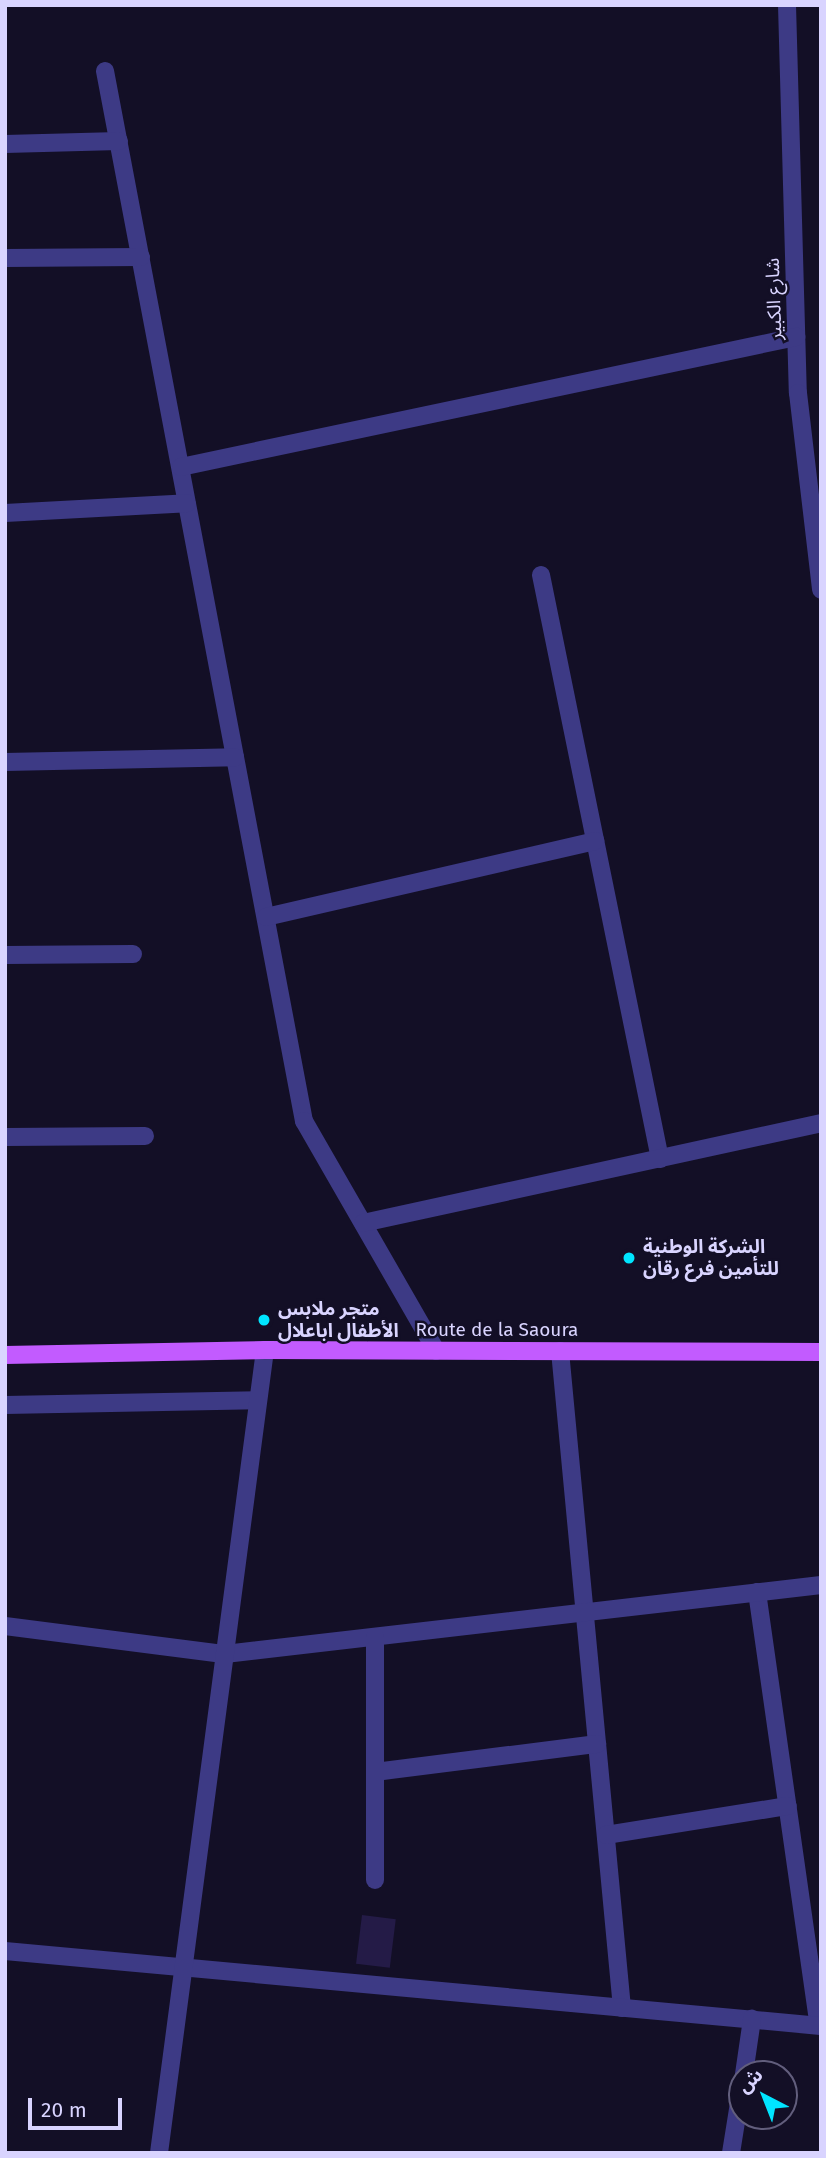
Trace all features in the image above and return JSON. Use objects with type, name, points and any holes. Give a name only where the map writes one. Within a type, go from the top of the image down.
[{"type":"main road","name":"Route de la Saoura","points":[[5,1355],[265,1350],[821,1352]]},
{"type":"street","name":"شارع الكبير","points":[[787,5],[798,393],[821,590]]},
{"type":"street","points":[[105,71],[304,1121],[436,1351]]},
{"type":"street","points":[[5,144],[119,141]]},
{"type":"street","points":[[5,258],[141,257]]},
{"type":"street","points":[[181,467],[796,337]]},
{"type":"street","points":[[5,513],[187,503]]},
{"type":"street","points":[[541,575],[660,1159]]},
{"type":"street","points":[[5,762],[235,757]]},
{"type":"street","points":[[266,918],[595,841]]},
{"type":"street","points":[[5,955],[134,954]]},
{"type":"street","points":[[363,1223],[821,1123]]},
{"type":"street","points":[[5,1137],[145,1136]]},
{"type":"street","points":[[159,2153],[265,1350]]},
{"type":"street","points":[[560,1351],[622,2008]]},
{"type":"street","points":[[5,1405],[258,1401]]},
{"type":"street","points":[[5,1626],[225,1654],[821,1585]]},
{"type":"street","points":[[5,1951],[820,2026],[757,1592]]},
{"type":"street","points":[[375,1637],[375,1880]]},
{"type":"street","points":[[375,1772],[597,1744]]},
{"type":"street","points":[[606,1835],[788,1806]]},
{"type":"street","points":[[746,2060],[752,2019]]},
{"type":"street","points":[[731,2153],[735,2130]]},
{"type":"building","points":[[362,1915],[396,1919],[390,1968],[356,1964]]},
{"type":"place","name":"الشركة الوطنية للتأمين فرع رقان","points":[[629,1258]]},
{"type":"place","name":"متجر ملابس الأطفال اباعلال","points":[[264,1320]]}]
